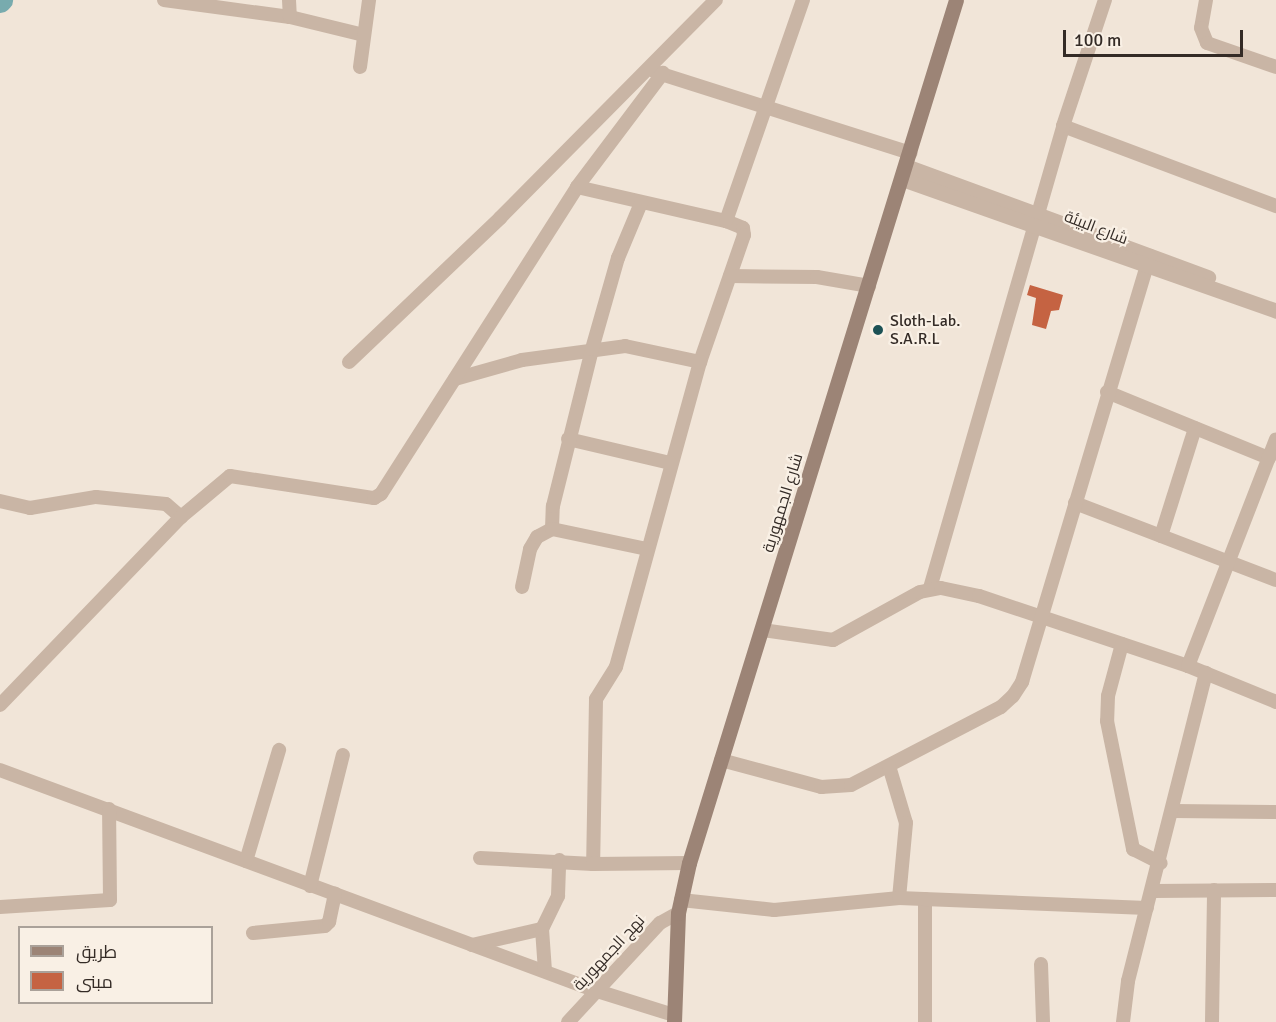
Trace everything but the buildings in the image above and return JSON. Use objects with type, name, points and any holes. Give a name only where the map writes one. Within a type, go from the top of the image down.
[{"type":"main road","name":"شارع الجمهورية","points":[[674,1018],[680,906],[689,863],[870,286],[956,0]]},
{"type":"street","points":[[164,0],[290,17],[364,35]]},
{"type":"street","points":[[289,0],[290,17]]},
{"type":"street","points":[[360,67],[369,0]]},
{"type":"street","points":[[726,221],[804,0]]},
{"type":"street","points":[[930,588],[1063,126],[1105,0]]},
{"type":"street","points":[[1206,0],[1202,28],[1207,43],[1276,67]]},
{"type":"street","points":[[349,362],[500,218],[646,71],[709,1]]},
{"type":"street","points":[[646,71],[663,73],[767,106],[906,166]]},
{"type":"street","points":[[0,705],[181,517],[233,475],[272,486],[377,498],[577,187],[663,73]]},
{"type":"street","points":[[1063,126],[1276,206]]},
{"type":"street","name":"شارع البيئة","points":[[906,166],[1276,311]]},
{"type":"street","points":[[577,187],[726,221],[743,228],[744,235],[700,362],[670,463],[616,667],[596,699],[593,864]]},
{"type":"street","points":[[552,529],[553,506],[592,349],[618,258],[641,202]]},
{"type":"street","points":[[721,760],[836,789],[851,785],[889,766],[1001,707],[1013,696],[1022,682],[1148,261]]},
{"type":"street","name":"شارع البيئة","points":[[1148,261],[1276,302]]},
{"type":"street","points":[[730,276],[817,277],[870,286]]},
{"type":"street","points":[[455,379],[522,360],[625,346],[700,362]]},
{"type":"street","points":[[1107,392],[1269,458]]},
{"type":"street","points":[[1161,536],[1195,428]]},
{"type":"street","points":[[568,439],[670,463]]},
{"type":"street","points":[[1188,666],[1276,439]]},
{"type":"street","points":[[0,501],[30,508],[96,497],[166,504],[181,517]]},
{"type":"street","points":[[1075,503],[1276,579]]},
{"type":"street","points":[[522,587],[530,549],[537,537],[552,529],[647,549]]},
{"type":"street","points":[[762,630],[833,640],[930,588],[979,597],[1042,616],[1188,666],[1276,702]]},
{"type":"street","points":[[1122,644],[1108,696],[1107,721],[1133,849],[1161,863]]},
{"type":"street","points":[[1123,1022],[1147,908],[1154,891],[1184,753],[1206,673]]},
{"type":"street","points":[[246,861],[279,750]]},
{"type":"street","points":[[310,886],[343,755]]},
{"type":"street","points":[[889,766],[906,823],[898,898]]},
{"type":"street","points":[[0,770],[310,886],[674,1018]]},
{"type":"street","points":[[0,907],[110,900],[109,809]]},
{"type":"street","points":[[1173,811],[1276,812]]},
{"type":"street","points":[[480,858],[559,860],[593,864],[689,863]]},
{"type":"street","points":[[545,971],[542,929],[558,896],[559,860]]},
{"type":"street","points":[[1154,891],[1276,890]]},
{"type":"street","points":[[1212,1022],[1214,891]]},
{"type":"street","points":[[253,933],[325,926],[329,922],[335,894]]},
{"type":"street","points":[[680,906],[797,911],[826,903],[898,898],[1147,908]]},
{"type":"street","points":[[925,899],[925,1022]]},
{"type":"street","name":"نهج الجمهورية","points":[[568,1022],[594,990],[660,923],[680,906]]},
{"type":"street","points":[[472,945],[542,929]]},
{"type":"street","points":[[1041,964],[1043,1022]]},
{"type":"place","name":"Sloth-Lab. S.A.R.L","points":[[878,330]]}]
